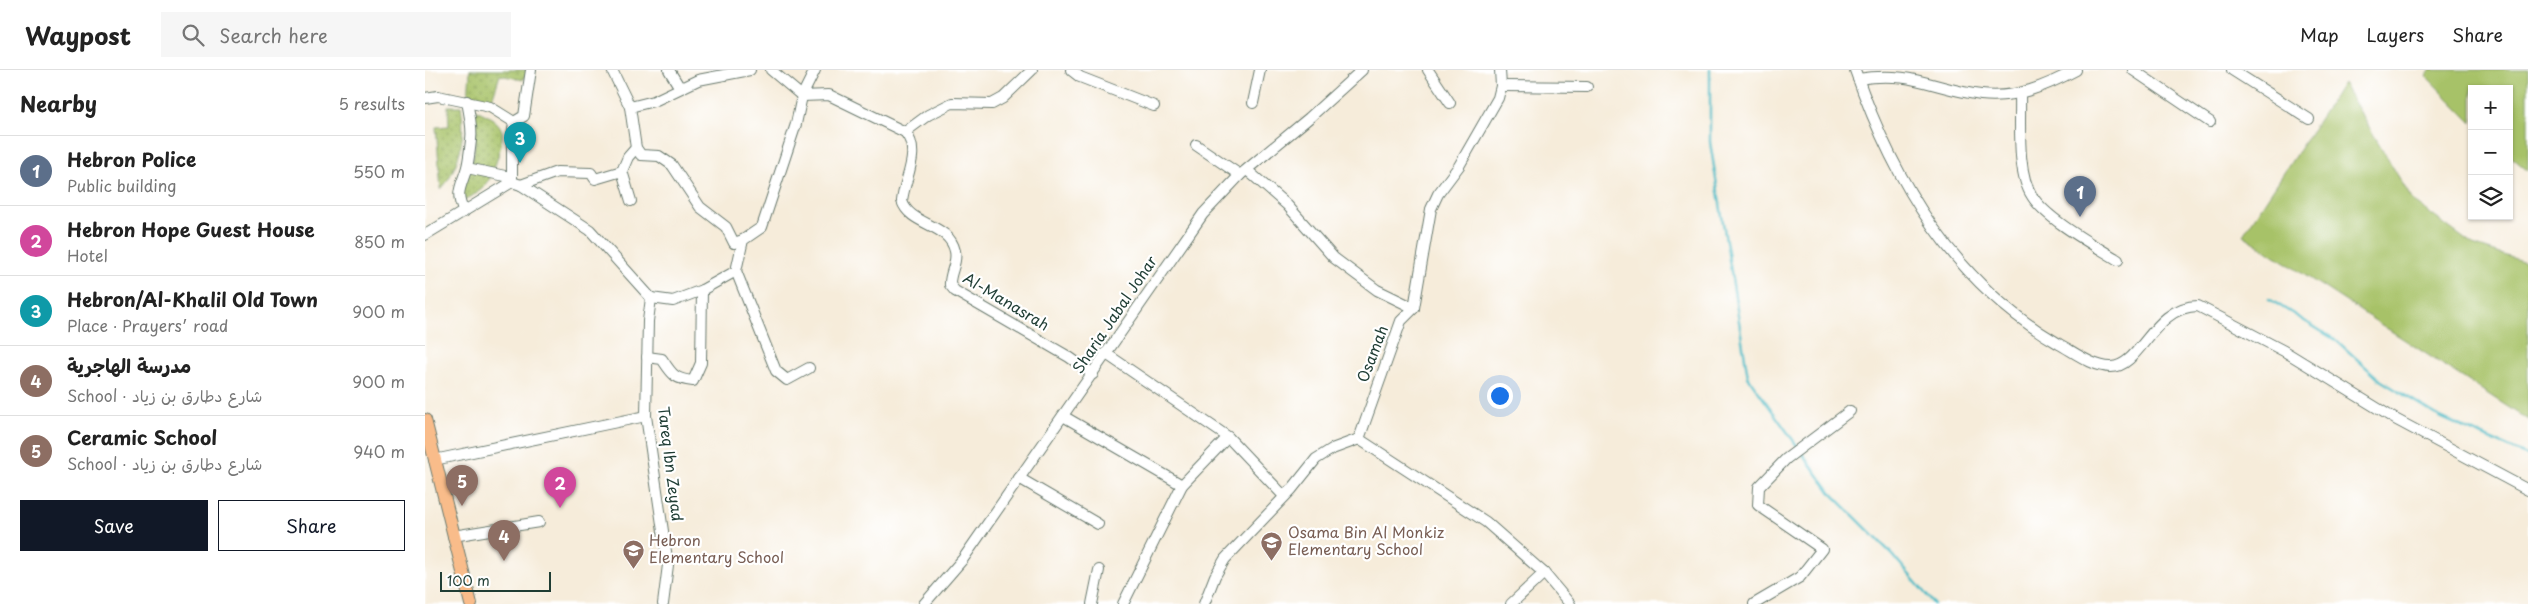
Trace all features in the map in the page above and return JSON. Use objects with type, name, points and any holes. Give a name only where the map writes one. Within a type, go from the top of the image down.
[{"type":"main road","points":[[425,420],[471,604]]},
{"type":"street","points":[[514,122],[524,116],[531,70]]},
{"type":"street","points":[[612,70],[631,107],[636,148],[641,155],[659,156],[672,165],[700,207],[726,227],[734,243],[743,240],[762,227],[796,124],[802,96],[815,70]]},
{"type":"street","points":[[669,70],[680,88]]},
{"type":"street","points":[[631,107],[654,101],[699,80],[750,70]]},
{"type":"street","points":[[771,70],[802,96],[829,94],[905,132],[928,115],[952,103],[992,104],[1003,98],[1032,70]]},
{"type":"street","points":[[1071,70],[1080,77],[1154,106]]},
{"type":"street","points":[[1253,103],[1260,70]]},
{"type":"street","name":"Sharia Jabal Johar","points":[[924,604],[963,559],[1093,374],[1105,352],[1145,299],[1203,214],[1243,172],[1309,118],[1362,70]]},
{"type":"street","points":[[1428,70],[1450,103]]},
{"type":"street","name":"Osamah","points":[[1359,439],[1401,321],[1414,308],[1431,209],[1438,194],[1459,166],[1498,98],[1501,86],[1501,70]]},
{"type":"street","points":[[2075,70],[2041,87],[2020,93],[1981,95],[1908,76],[1857,75],[1873,121],[1890,157],[1929,222],[1980,284],[2019,318],[2045,336],[2093,362],[2111,367],[2118,366],[2127,361],[2162,321],[2183,308],[2198,306],[2284,351],[2403,424],[2528,490]]},
{"type":"street","points":[[2133,70],[2210,122]]},
{"type":"street","points":[[2232,70],[2309,118]]},
{"type":"street","points":[[1501,86],[1587,87]]},
{"type":"street","points":[[2020,93],[2023,169],[2032,196],[2047,212],[2072,231],[2118,260]]},
{"type":"street","points":[[425,98],[438,96],[490,107],[514,122]]},
{"type":"street","points":[[464,212],[460,204],[459,184],[467,168],[472,137],[467,102]]},
{"type":"street","points":[[514,122],[514,181]]},
{"type":"street","name":"Al-Manasrah","points":[[905,132],[912,148],[910,170],[902,201],[906,210],[944,232],[951,240],[956,259],[950,275],[950,286],[955,291],[1069,357],[1093,374]]},
{"type":"street","points":[[1195,145],[1243,172],[1287,205],[1333,258],[1377,290],[1414,308]]},
{"type":"street","points":[[631,201],[622,171],[628,157],[636,148]]},
{"type":"street","points":[[467,168],[514,181],[572,217],[594,234],[651,298],[673,301],[702,290],[736,270]]},
{"type":"street","points":[[425,235],[514,181],[557,172],[591,172],[595,179],[622,171]]},
{"type":"street","points":[[743,240],[736,270],[776,371],[787,380],[809,368]]},
{"type":"street","points":[[647,357],[662,359],[673,375],[679,379],[693,381],[701,363],[702,290]]},
{"type":"street","name":"Tareq Ibn Zeyad","points":[[651,298],[648,321],[646,416],[668,565],[663,604]]},
{"type":"street","points":[[1105,352],[1228,437],[1284,496],[1292,489]]},
{"type":"street","points":[[1754,604],[1800,577],[1822,548],[1758,505],[1759,487],[1786,459],[1850,411]]},
{"type":"street","points":[[434,460],[646,416]]},
{"type":"street","points":[[1063,416],[1181,485]]},
{"type":"street","points":[[1123,604],[1181,485],[1228,437]]},
{"type":"street","points":[[1205,604],[1215,576],[1225,559],[1292,489],[1321,455],[1359,439],[1486,522],[1544,573],[1570,604]]},
{"type":"street","points":[[1019,478],[1098,524]]},
{"type":"street","points":[[453,536],[539,522]]},
{"type":"street","points":[[1091,604],[1099,570]]},
{"type":"street","points":[[1511,604],[1544,573]]},
{"type":"green space","points":[[470,70],[529,70],[523,80],[500,75],[490,106],[468,100]]},
{"type":"green space","points":[[2431,70],[2528,70],[2528,171],[2513,158],[2513,85],[2468,85],[2468,119],[2426,76]]},
{"type":"green space","points":[[2343,83],[2413,201],[2473,245],[2528,263],[2528,420],[2243,235]]},
{"type":"green space","points":[[448,106],[461,106],[463,129],[457,161],[448,181],[441,190],[436,127],[449,126]]},
{"type":"green space","points":[[472,108],[490,117],[497,123],[502,131],[502,142],[487,184],[462,202],[460,191],[469,171],[474,151],[475,130]]},
{"type":"waterway","points":[[1710,70],[1710,142],[1748,377],[1798,447]]},
{"type":"waterway","points":[[2269,299],[2337,341],[2380,380],[2440,417],[2528,456]]},
{"type":"waterway","points":[[1801,452],[1832,494],[1892,554],[1934,604]]},
{"type":"place","name":"Hebron/Al-Khalil Old Town","points":[[520,163]]},
{"type":"place","name":"Hebron Police","points":[[2080,217]]},
{"type":"place","name":"Ceramic School","points":[[462,506]]},
{"type":"place","name":"Hebron Hope Guest House","points":[[560,508]]},
{"type":"place","name":"مدرسة الهاجرية","points":[[504,561]]},
{"type":"place","name":"Osama Bin Al Monkiz Elementary School","points":[[1272,561]]},
{"type":"place","name":"Hebron Elementary School","points":[[633,569]]}]
